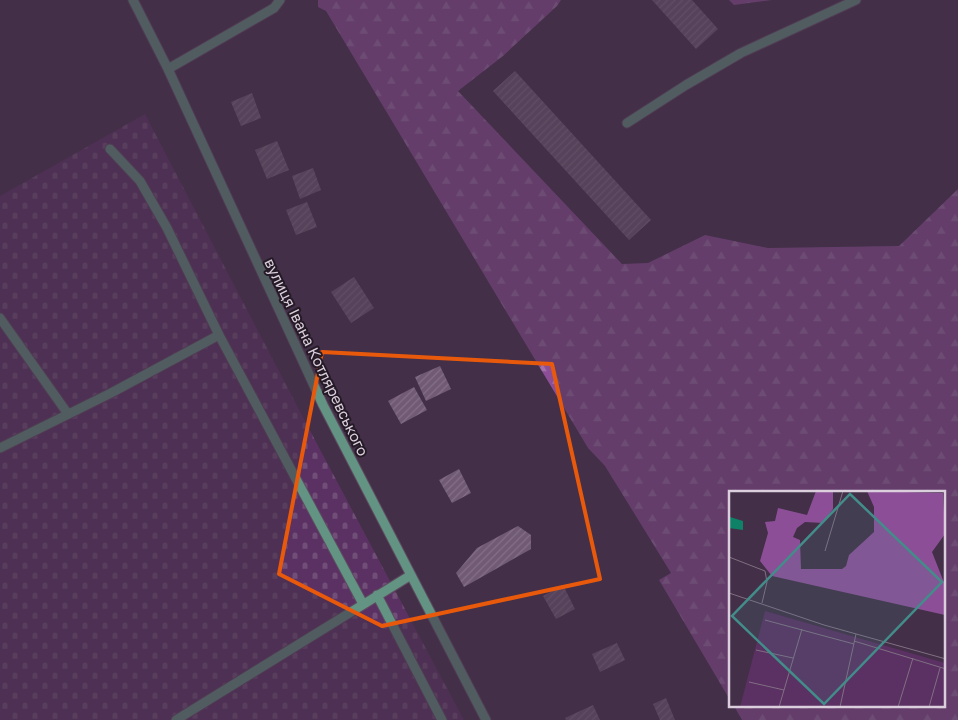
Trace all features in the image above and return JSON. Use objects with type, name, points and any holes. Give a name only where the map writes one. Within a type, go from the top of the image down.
[{"type":"street","name":"вулиця Івана Котляревського","points":[[133,0],[168,69],[323,405],[486,720]]},
{"type":"street","points":[[168,69],[274,8],[280,0]]},
{"type":"street","points":[[628,123],[686,85],[741,53],[856,0]]},
{"type":"street","points":[[110,149],[140,181],[167,228],[219,335],[363,604]]},
{"type":"street","points":[[0,318],[68,414]]},
{"type":"street","points":[[0,448],[219,335]]},
{"type":"street","points":[[176,720],[411,575]]},
{"type":"street","points":[[377,595],[442,720]]},
{"type":"highlighted area","points":[[322,352],[552,364],[600,579],[382,626],[279,574]]},
{"type":"green space","points":[[318,0],[561,0],[557,6],[503,56],[458,91],[622,264],[648,263],[705,235],[768,248],[899,246],[958,189],[958,720],[742,720],[735,708],[946,708],[946,491],[729,491],[729,698],[659,580],[671,573],[605,466],[588,448],[326,11],[318,7]]},
{"type":"green space","points":[[729,0],[772,0],[734,5]]},
{"type":"green space","points":[[145,114],[464,720],[0,720],[0,196]]},
{"type":"building","points":[[652,0],[692,0],[718,29],[696,49]]},
{"type":"building","points":[[515,71],[651,220],[629,240],[493,91]]},
{"type":"building","points":[[252,93],[261,118],[241,126],[231,102]]},
{"type":"building","points":[[277,141],[289,170],[267,179],[255,150]]},
{"type":"building","points":[[313,168],[321,190],[300,199],[292,176]]},
{"type":"building","points":[[307,202],[317,227],[296,235],[286,210]]},
{"type":"building","points":[[354,277],[374,308],[351,323],[331,292]]},
{"type":"building","points":[[440,366],[451,389],[426,401],[415,377]]},
{"type":"building","points":[[414,387],[427,410],[401,424],[388,401]]},
{"type":"building","points":[[459,469],[471,493],[452,503],[439,480]]},
{"type":"building","points":[[518,526],[531,535],[531,549],[464,587],[456,573],[477,548]]},
{"type":"building","points":[[563,585],[575,609],[556,619],[543,596]]},
{"type":"building","points":[[617,643],[625,660],[600,672],[592,654]]},
{"type":"building","points":[[666,698],[675,720],[660,720],[653,704]]},
{"type":"building","points":[[593,705],[600,720],[566,720],[565,718]]}]
